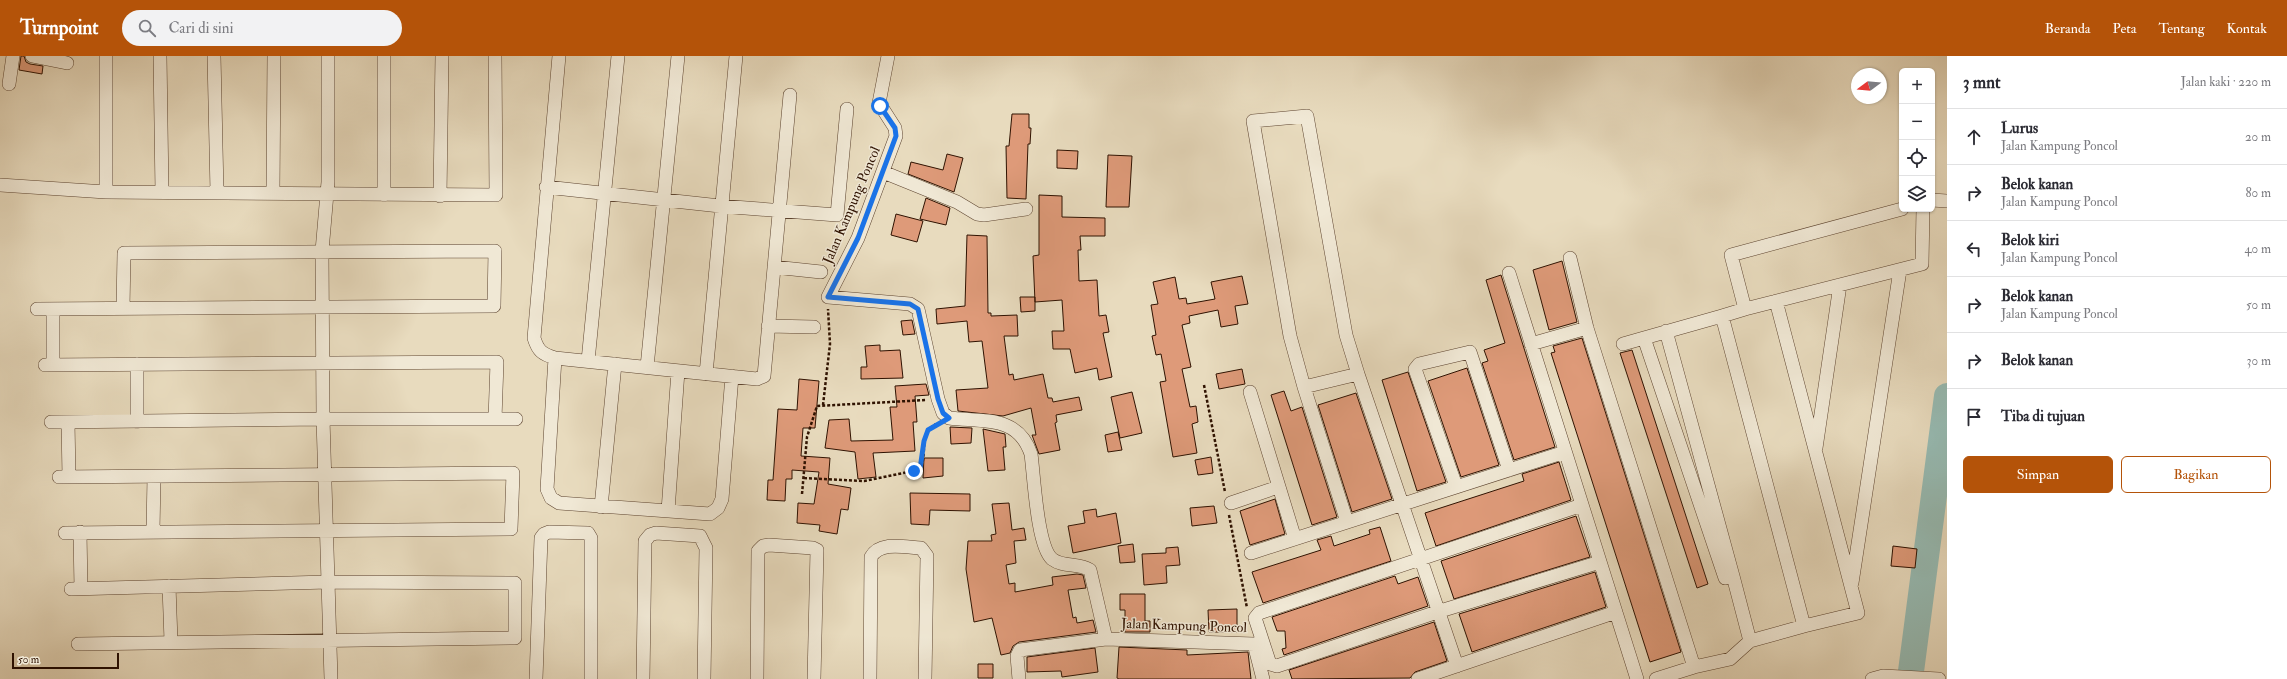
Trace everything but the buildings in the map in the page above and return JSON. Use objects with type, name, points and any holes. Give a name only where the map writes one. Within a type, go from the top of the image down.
[{"type":"street","points":[[9,84],[13,56]]},
{"type":"street","points":[[32,56],[68,64]]},
{"type":"street","points":[[106,56],[106,192]]},
{"type":"street","points":[[160,56],[162,192]]},
{"type":"street","points":[[214,56],[218,192]]},
{"type":"street","points":[[273,192],[274,56]]},
{"type":"street","points":[[328,56],[328,182],[325,194],[322,251],[323,419],[331,679]]},
{"type":"street","points":[[384,56],[384,195]]},
{"type":"street","points":[[440,196],[442,56]]},
{"type":"street","points":[[0,185],[106,192],[273,192],[440,196],[496,195],[495,56]]},
{"type":"street","points":[[559,56],[546,187],[534,338],[537,349],[543,355],[555,358],[757,379],[764,376],[790,96]]},
{"type":"street","points":[[588,361],[618,56]]},
{"type":"street","points":[[647,367],[678,56]]},
{"type":"street","points":[[706,374],[720,206],[736,56]]},
{"type":"street","name":"Jalan Kampung Poncol","points":[[828,297],[858,238],[896,133],[879,103],[888,56]]},
{"type":"street","points":[[546,187],[720,206],[837,215],[847,110]]},
{"type":"street","points":[[1348,522],[1304,387],[1290,336],[1253,121],[1307,116],[1346,335],[1402,506],[1422,558],[1437,612],[1456,666]]},
{"type":"street","points":[[883,172],[957,202],[977,214],[984,215],[1026,209]]},
{"type":"street","points":[[1935,200],[1947,201]]},
{"type":"street","points":[[1745,309],[1731,255],[1899,209]]},
{"type":"street","points":[[1623,344],[1666,330],[1922,264],[1923,212]]},
{"type":"street","points":[[37,309],[494,306],[495,251],[124,253],[123,308]]},
{"type":"street","points":[[1570,258],[1587,328],[1694,667]]},
{"type":"street","points":[[774,267],[821,272]]},
{"type":"street","points":[[1851,588],[1900,270]]},
{"type":"street","points":[[1509,273],[1637,679]]},
{"type":"street","points":[[1816,454],[1840,285]]},
{"type":"street","points":[[828,297],[910,304],[915,306],[918,309],[938,399],[943,413],[949,418]]},
{"type":"street","points":[[1656,679],[1694,667],[1730,659],[1750,641],[1858,613],[1776,301]]},
{"type":"street","points":[[53,309],[49,365],[496,362],[495,419]]},
{"type":"street","points":[[1722,316],[1804,626]]},
{"type":"street","points":[[768,326],[814,327]]},
{"type":"street","points":[[1531,344],[1587,328]]},
{"type":"street","points":[[1666,330],[1750,641]]},
{"type":"street","points":[[1644,338],[1725,578],[1732,576]]},
{"type":"street","points":[[1456,486],[1415,369],[1420,364],[1466,352],[1472,356],[1509,470]]},
{"type":"street","points":[[555,358],[547,489],[551,498],[559,503],[710,514],[720,503],[732,376]]},
{"type":"street","points":[[137,364],[137,422]]},
{"type":"street","points":[[601,507],[616,364]]},
{"type":"street","points":[[668,511],[678,371]]},
{"type":"street","points":[[1304,387],[1358,374]]},
{"type":"street","points":[[1250,392],[1295,539]]},
{"type":"street","name":"Jalan Kampung Poncol","points":[[949,418],[1008,425],[1018,431],[1027,442],[1031,454],[1040,532],[1046,551],[1051,558],[1060,564],[1083,565],[1090,570],[1106,639],[1254,644],[1263,679]]},
{"type":"street","points":[[51,422],[323,419],[516,419]]},
{"type":"street","points":[[65,533],[153,530],[512,529],[513,473],[64,477],[68,422]]},
{"type":"street","points":[[1251,553],[1402,506],[1456,486],[1565,452]]},
{"type":"street","points":[[153,530],[154,477]]},
{"type":"street","points":[[1231,503],[1278,487]]},
{"type":"street","points":[[1582,505],[1259,613],[1255,618],[1270,664],[1277,666],[1437,612],[1600,562]]},
{"type":"street","points":[[78,644],[171,641],[515,638],[515,583],[328,582],[76,589],[80,532]]},
{"type":"street","points":[[536,679],[541,538],[544,534],[549,532],[588,533],[591,538],[591,679]]},
{"type":"street","points":[[643,679],[645,541],[650,535],[656,533],[700,536],[704,541],[706,548],[704,679]]},
{"type":"street","points":[[757,679],[758,551],[763,546],[769,545],[813,548],[816,550],[814,679]]},
{"type":"street","points":[[870,679],[871,558],[875,551],[882,547],[921,548],[927,556],[925,679]]},
{"type":"street","points":[[169,586],[171,641]]},
{"type":"street","points":[[1418,679],[1616,612]]},
{"type":"street","points":[[1019,679],[1017,656],[1020,650],[1106,639]]},
{"type":"street","points":[[1877,677],[1921,677],[1939,679]]},
{"type":"path","points":[[824,405],[830,344],[828,297]]},
{"type":"path","points":[[802,494],[809,430],[815,408],[824,405],[938,399]]},
{"type":"path","points":[[804,478],[864,481],[918,470],[924,441],[928,430],[949,418]]},
{"type":"waterway","points":[[1910,679],[1947,396]]},
{"type":"route","points":[[880,106],[895,128],[896,136],[858,238],[845,266],[829,291],[828,297],[910,304],[918,309],[938,399],[943,413],[949,418],[934,425],[928,430],[924,441],[920,469],[914,471]]}]
